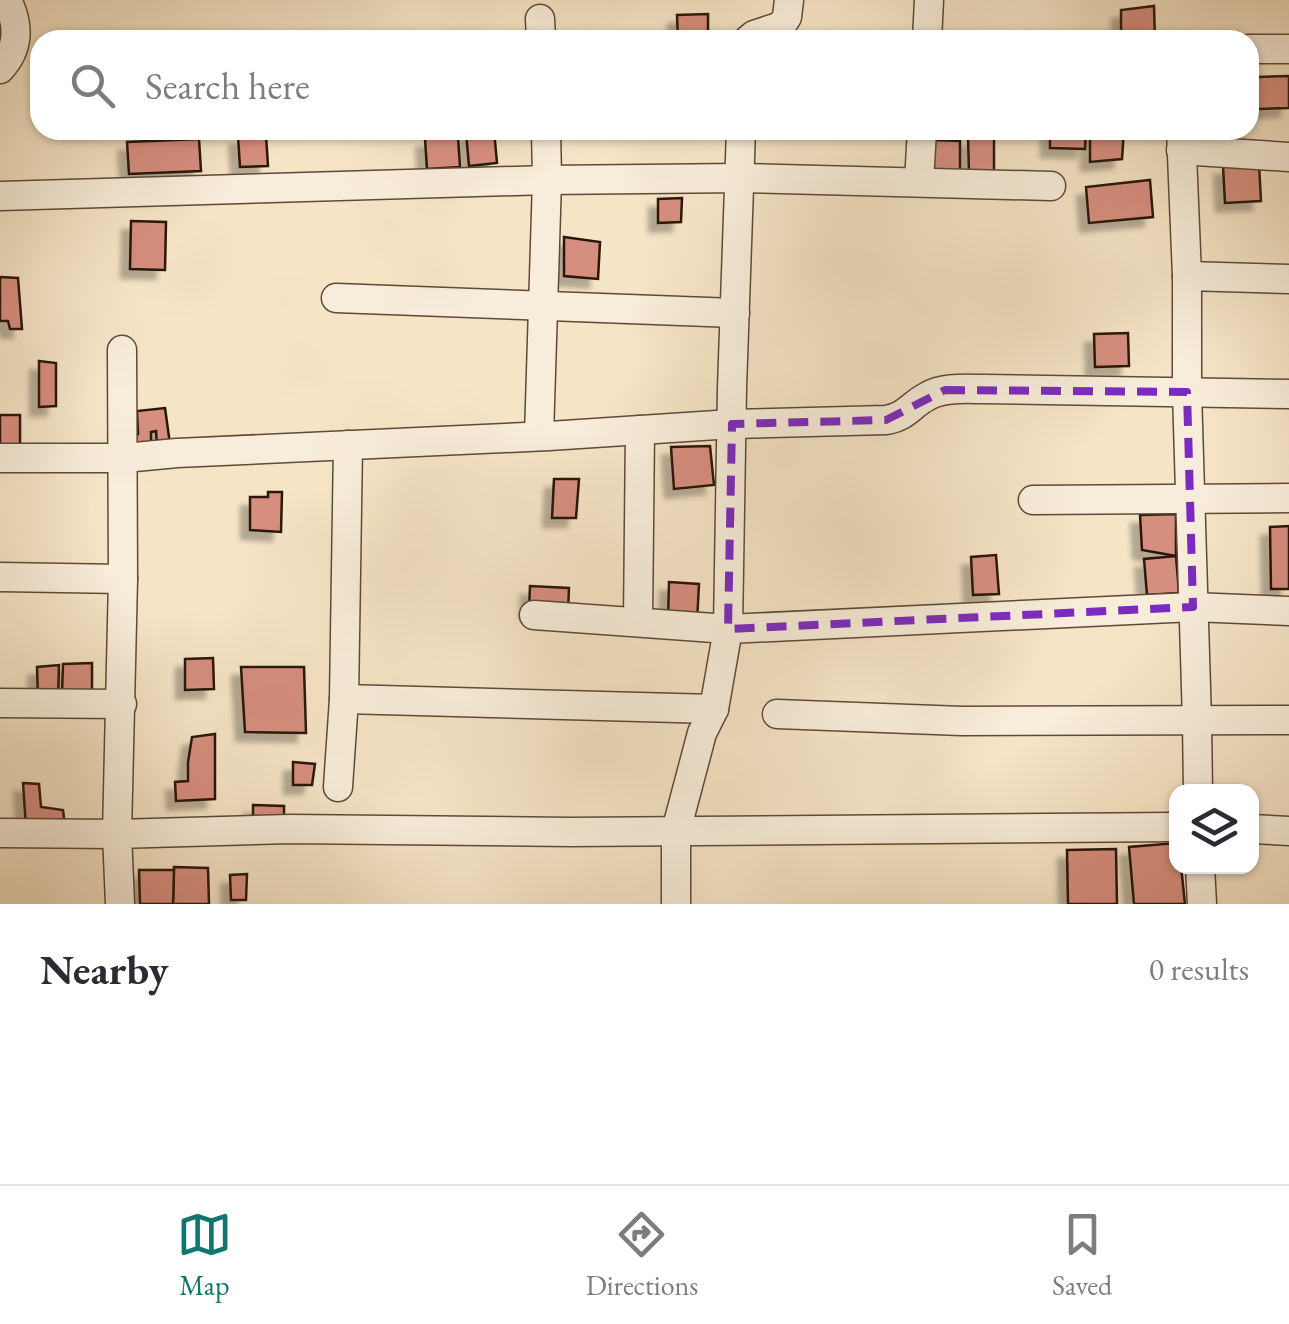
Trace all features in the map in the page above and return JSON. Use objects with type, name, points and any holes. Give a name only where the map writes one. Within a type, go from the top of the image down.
[{"type":"street","points":[[0,68],[16,46],[14,17],[7,0]]},
{"type":"street","points":[[769,30],[781,26],[789,0]]},
{"type":"street","points":[[927,30],[929,0]]},
{"type":"street","points":[[1259,49],[1289,48]]},
{"type":"street","points":[[539,436],[546,140]]},
{"type":"street","points":[[676,904],[676,831],[702,732],[714,709],[728,629],[741,140]]},
{"type":"street","points":[[919,182],[921,140]]},
{"type":"street","points":[[1198,784],[1186,392],[1188,276],[1181,140],[1289,156]]},
{"type":"street","points":[[0,196],[740,178],[1051,186]]},
{"type":"street","points":[[1188,276],[1289,279]]},
{"type":"street","points":[[336,298],[735,313]]},
{"type":"street","points":[[120,904],[117,834],[122,704],[122,350]]},
{"type":"street","points":[[0,458],[124,458],[732,424],[886,420],[908,413],[930,394],[984,388],[1289,394]]},
{"type":"street","points":[[638,622],[640,430]]},
{"type":"street","points":[[338,786],[344,699],[348,445]]},
{"type":"street","points":[[1034,500],[1289,498]]},
{"type":"street","points":[[0,577],[123,579]]},
{"type":"street","points":[[534,615],[728,629],[1193,607],[1289,611]]},
{"type":"street","points":[[344,699],[714,709]]},
{"type":"street","points":[[0,703],[122,704]]},
{"type":"street","points":[[777,714],[962,721],[1289,720]]},
{"type":"street","points":[[0,833],[1169,827]]},
{"type":"street","points":[[1259,829],[1289,831]]},
{"type":"street","points":[[1200,874],[1202,904]]},
{"type":"highlighted area","points":[[945,390],[1187,392],[1193,607],[728,629],[732,424],[886,420]]},
{"type":"building","points":[[1154,6],[1155,30],[1121,30],[1121,10]]},
{"type":"building","points":[[708,14],[708,30],[678,30],[677,15]]},
{"type":"building","points":[[1289,76],[1289,108],[1259,109],[1259,77]]},
{"type":"building","points":[[199,140],[201,171],[129,174],[127,142]]},
{"type":"building","points":[[238,140],[266,140],[268,166],[240,167]]},
{"type":"building","points":[[425,140],[458,140],[460,167],[427,169]]},
{"type":"building","points":[[467,140],[495,140],[497,163],[469,166]]},
{"type":"building","points":[[932,140],[960,141],[960,172],[931,172]]},
{"type":"building","points":[[968,140],[994,140],[994,171],[969,171]]},
{"type":"building","points":[[1050,140],[1085,140],[1085,149],[1050,148]]},
{"type":"building","points":[[1090,140],[1123,140],[1122,159],[1090,162]]},
{"type":"building","points":[[1259,164],[1261,201],[1225,203],[1223,166]]},
{"type":"building","points":[[1150,180],[1153,217],[1089,223],[1086,187]]},
{"type":"building","points":[[682,198],[681,222],[658,223],[658,199]]},
{"type":"building","points":[[131,221],[166,222],[165,270],[130,269]]},
{"type":"building","points":[[564,237],[600,242],[598,279],[564,276]]},
{"type":"building","points":[[0,277],[18,278],[22,329],[10,329],[8,321],[0,321]]},
{"type":"building","points":[[1128,333],[1129,366],[1095,367],[1094,334]]},
{"type":"building","points":[[39,361],[56,363],[56,406],[39,407]]},
{"type":"building","points":[[165,408],[170,444],[157,446],[156,431],[151,432],[151,449],[135,454],[137,411]]},
{"type":"building","points":[[0,415],[20,415],[20,451],[0,450]]},
{"type":"building","points":[[710,446],[714,485],[674,489],[671,447]]},
{"type":"building","points":[[554,479],[579,479],[576,518],[552,518]]},
{"type":"building","points":[[268,492],[282,492],[281,532],[250,530],[250,497],[268,497]]},
{"type":"building","points":[[1176,514],[1176,556],[1142,550],[1140,515]]},
{"type":"building","points":[[1289,526],[1289,589],[1271,589],[1270,527]]},
{"type":"building","points":[[996,555],[999,594],[973,595],[971,557]]},
{"type":"building","points":[[1176,556],[1179,593],[1147,595],[1144,559]]},
{"type":"building","points":[[669,582],[699,584],[697,622],[668,620]]},
{"type":"building","points":[[530,586],[569,588],[568,612],[529,609]]},
{"type":"building","points":[[213,658],[214,689],[185,690],[185,659]]},
{"type":"building","points":[[92,663],[92,694],[62,694],[63,664]]},
{"type":"building","points":[[59,665],[58,699],[38,699],[37,667]]},
{"type":"building","points":[[241,667],[304,667],[306,733],[245,732]]},
{"type":"building","points":[[215,734],[215,799],[176,801],[175,782],[188,781],[192,737]]},
{"type":"building","points":[[293,762],[315,764],[312,785],[293,785]]},
{"type":"building","points":[[23,783],[39,784],[41,807],[63,810],[65,826],[26,827]]},
{"type":"building","points":[[253,805],[284,806],[284,821],[253,820]]},
{"type":"building","points":[[1169,844],[1169,874],[1182,874],[1185,904],[1134,904],[1129,847]]},
{"type":"building","points":[[1116,849],[1117,904],[1068,904],[1067,850]]},
{"type":"building","points":[[174,867],[208,868],[209,904],[173,904]]},
{"type":"building","points":[[139,870],[174,870],[173,904],[140,904]]},
{"type":"building","points":[[247,874],[246,900],[231,900],[230,875]]}]
